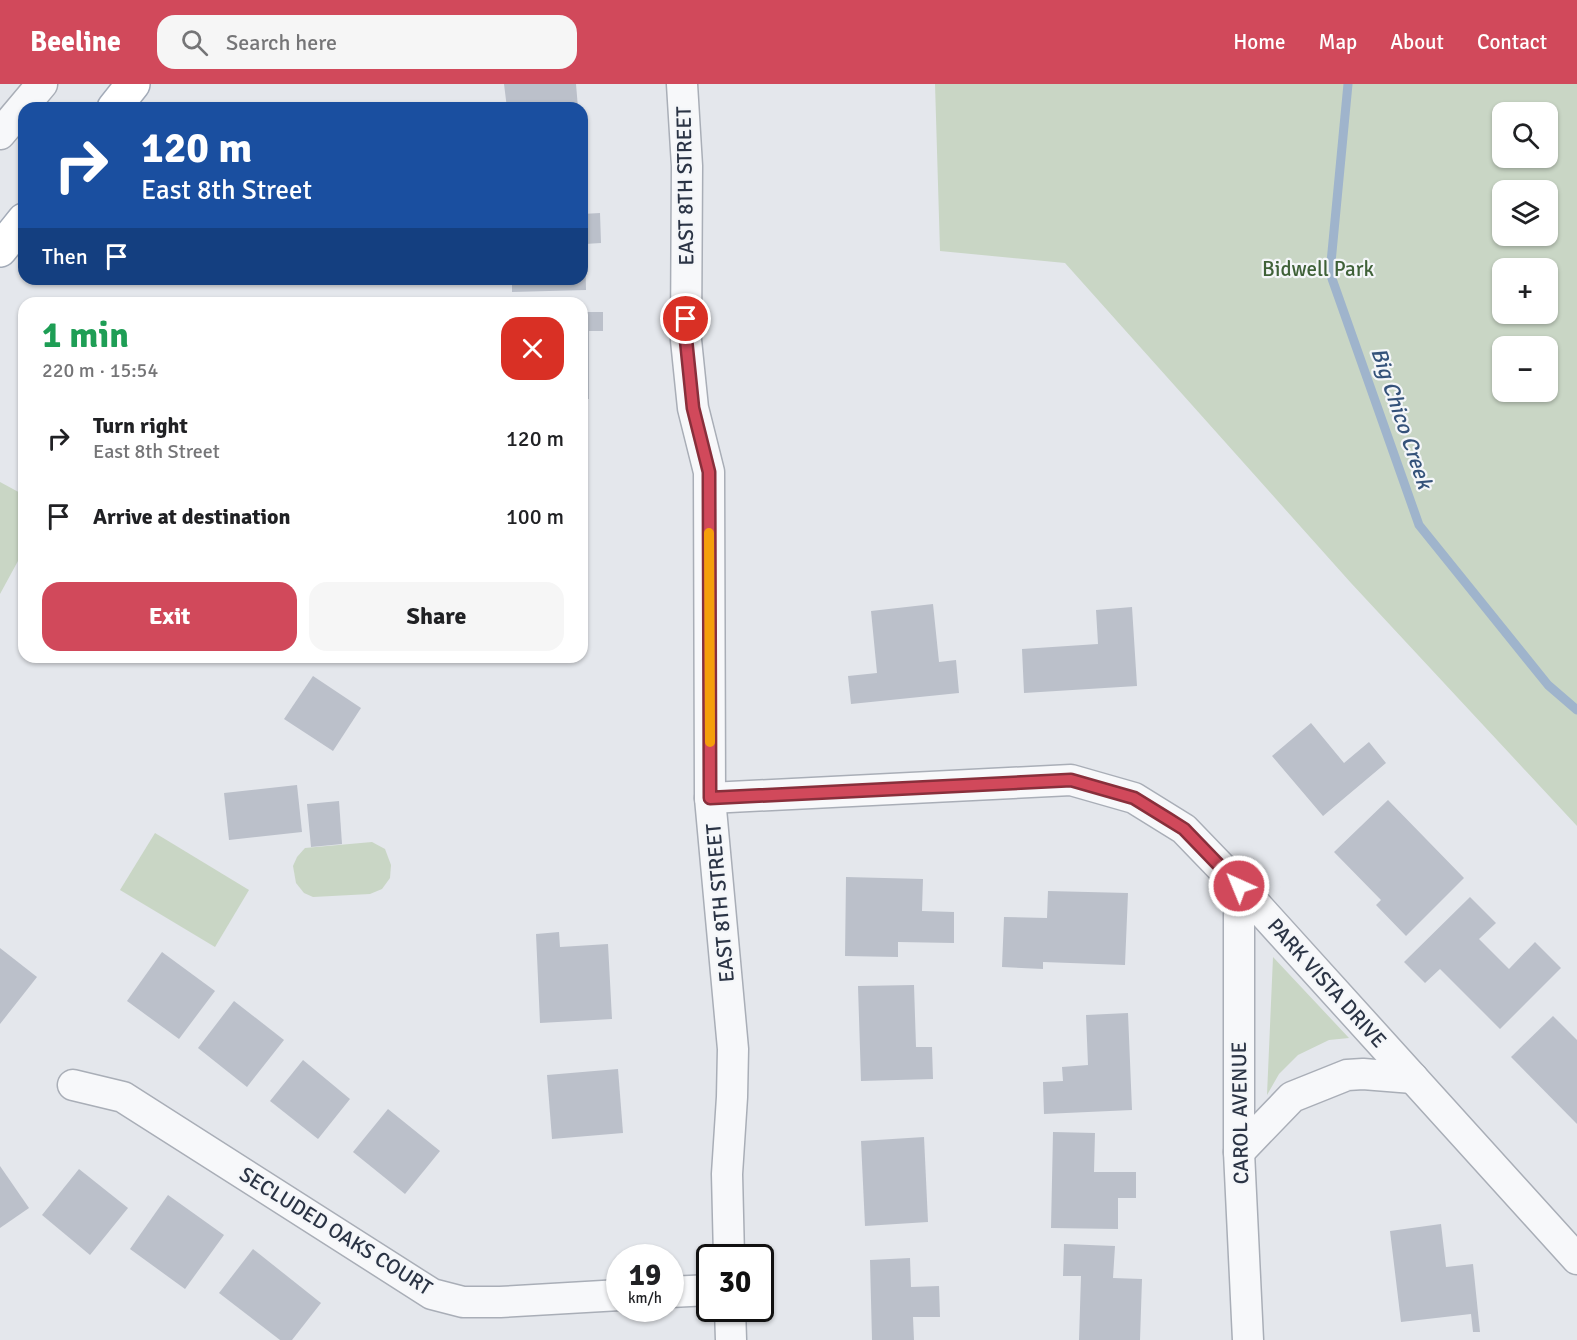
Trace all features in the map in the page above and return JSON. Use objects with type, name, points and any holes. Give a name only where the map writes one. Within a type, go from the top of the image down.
[{"type":"main road","points":[[119,102],[134,84]]},
{"type":"main road","points":[[0,250],[18,228]]},
{"type":"street","points":[[27,102],[42,84]]},
{"type":"street","name":"EAST 8TH STREET","points":[[682,84],[687,166],[686,340],[693,408],[709,472],[710,798],[733,1049],[727,1174],[729,1244]]},
{"type":"street","points":[[0,134],[18,113]]},
{"type":"street","name":"PARK VISTA DRIVE","points":[[710,798],[1071,780],[1134,798],[1184,829],[1239,886],[1577,1259]]},
{"type":"street","name":"CAROL AVENUE","points":[[1239,886],[1239,1152],[1248,1340]]},
{"type":"street","points":[[1239,1152],[1292,1097],[1347,1075],[1413,1078]]},
{"type":"street","name":"SECLUDED OAKS COURT","points":[[73,1085],[123,1096],[432,1294],[463,1302],[606,1296]]},
{"type":"street","points":[[730,1322],[731,1340]]},
{"type":"green space","name":"Bidwell Park","points":[[935,84],[1577,84],[1577,826],[1351,583],[1065,263],[940,251]]},
{"type":"green space","points":[[0,482],[18,492],[18,561],[0,594]]},
{"type":"green space","points":[[155,833],[249,890],[215,947],[120,890]]},
{"type":"green space","points":[[372,842],[385,849],[391,865],[390,878],[382,889],[370,894],[313,897],[304,893],[296,883],[293,866],[305,848]]},
{"type":"green space","points":[[1273,957],[1349,1038],[1329,1040],[1298,1055],[1279,1074],[1267,1095]]},
{"type":"building","points":[[504,84],[576,84],[578,102],[506,102]]},
{"type":"building","points":[[600,213],[601,243],[588,244],[588,214]]},
{"type":"building","points":[[512,285],[586,285],[586,290],[512,292]]},
{"type":"building","points":[[588,312],[603,312],[603,331],[589,331],[589,399]]},
{"type":"building","points":[[933,604],[939,662],[956,660],[959,693],[851,704],[848,676],[877,673],[871,611]]},
{"type":"building","points":[[1132,607],[1137,686],[1024,693],[1022,649],[1098,644],[1096,610]]},
{"type":"building","points":[[313,676],[361,708],[333,751],[284,719]]},
{"type":"building","points":[[1311,723],[1344,763],[1369,742],[1386,763],[1323,816],[1272,756]]},
{"type":"building","points":[[297,785],[302,832],[229,840],[224,793]]},
{"type":"building","points":[[1388,800],[1464,878],[1406,936],[1376,905],[1381,900],[1334,852]]},
{"type":"building","points":[[339,801],[342,844],[311,847],[307,804]]},
{"type":"building","points":[[846,877],[923,879],[922,911],[954,912],[954,943],[898,942],[898,957],[845,956]]},
{"type":"building","points":[[1048,891],[1128,893],[1125,965],[1043,962],[1043,969],[1002,967],[1004,917],[1047,918]]},
{"type":"building","points":[[1470,897],[1496,923],[1479,939],[1509,969],[1535,942],[1561,968],[1500,1029],[1440,969],[1425,983],[1404,962]]},
{"type":"building","points":[[559,932],[560,947],[608,944],[612,1019],[540,1023],[536,934]]},
{"type":"building","points":[[0,948],[37,977],[0,1024]]},
{"type":"building","points":[[162,952],[215,991],[179,1039],[127,1001]]},
{"type":"building","points":[[914,985],[916,1047],[932,1047],[933,1079],[861,1081],[858,986]]},
{"type":"building","points":[[234,1001],[284,1040],[247,1087],[198,1048]]},
{"type":"building","points":[[1128,1013],[1132,1110],[1044,1114],[1043,1082],[1063,1081],[1062,1067],[1088,1065],[1086,1015]]},
{"type":"building","points":[[1553,1016],[1577,1040],[1577,1124],[1511,1057]]},
{"type":"building","points":[[303,1060],[350,1099],[318,1139],[270,1101]]},
{"type":"building","points":[[618,1069],[623,1133],[552,1139],[547,1075]]},
{"type":"building","points":[[388,1109],[440,1151],[405,1194],[353,1152]]},
{"type":"building","points":[[1053,1132],[1095,1133],[1094,1172],[1136,1172],[1136,1198],[1118,1198],[1118,1229],[1051,1228]]},
{"type":"building","points":[[924,1137],[928,1222],[865,1226],[861,1141]]},
{"type":"building","points":[[0,1166],[29,1208],[0,1228]]},
{"type":"building","points":[[79,1169],[128,1208],[90,1255],[42,1215]]},
{"type":"building","points":[[168,1195],[224,1235],[185,1289],[130,1249]]},
{"type":"building","points":[[1441,1224],[1446,1267],[1473,1264],[1480,1332],[1473,1332],[1471,1314],[1401,1322],[1390,1231]]},
{"type":"building","points":[[1064,1244],[1115,1246],[1113,1278],[1142,1279],[1140,1340],[1079,1340],[1081,1276],[1063,1276]]},
{"type":"building","points":[[253,1249],[321,1303],[292,1340],[280,1340],[219,1293]]},
{"type":"building","points":[[910,1258],[911,1287],[939,1286],[940,1317],[913,1317],[914,1340],[872,1340],[870,1260]]},
{"type":"waterway","name":"Big Chico Creek","points":[[1348,84],[1330,273],[1419,525],[1548,685],[1577,710]]},
{"type":"slow traffic","points":[[709,533],[710,742]]},
{"type":"route","points":[[686,319],[693,408],[709,472],[710,798],[1071,780],[1134,798],[1184,829],[1239,886]]}]
